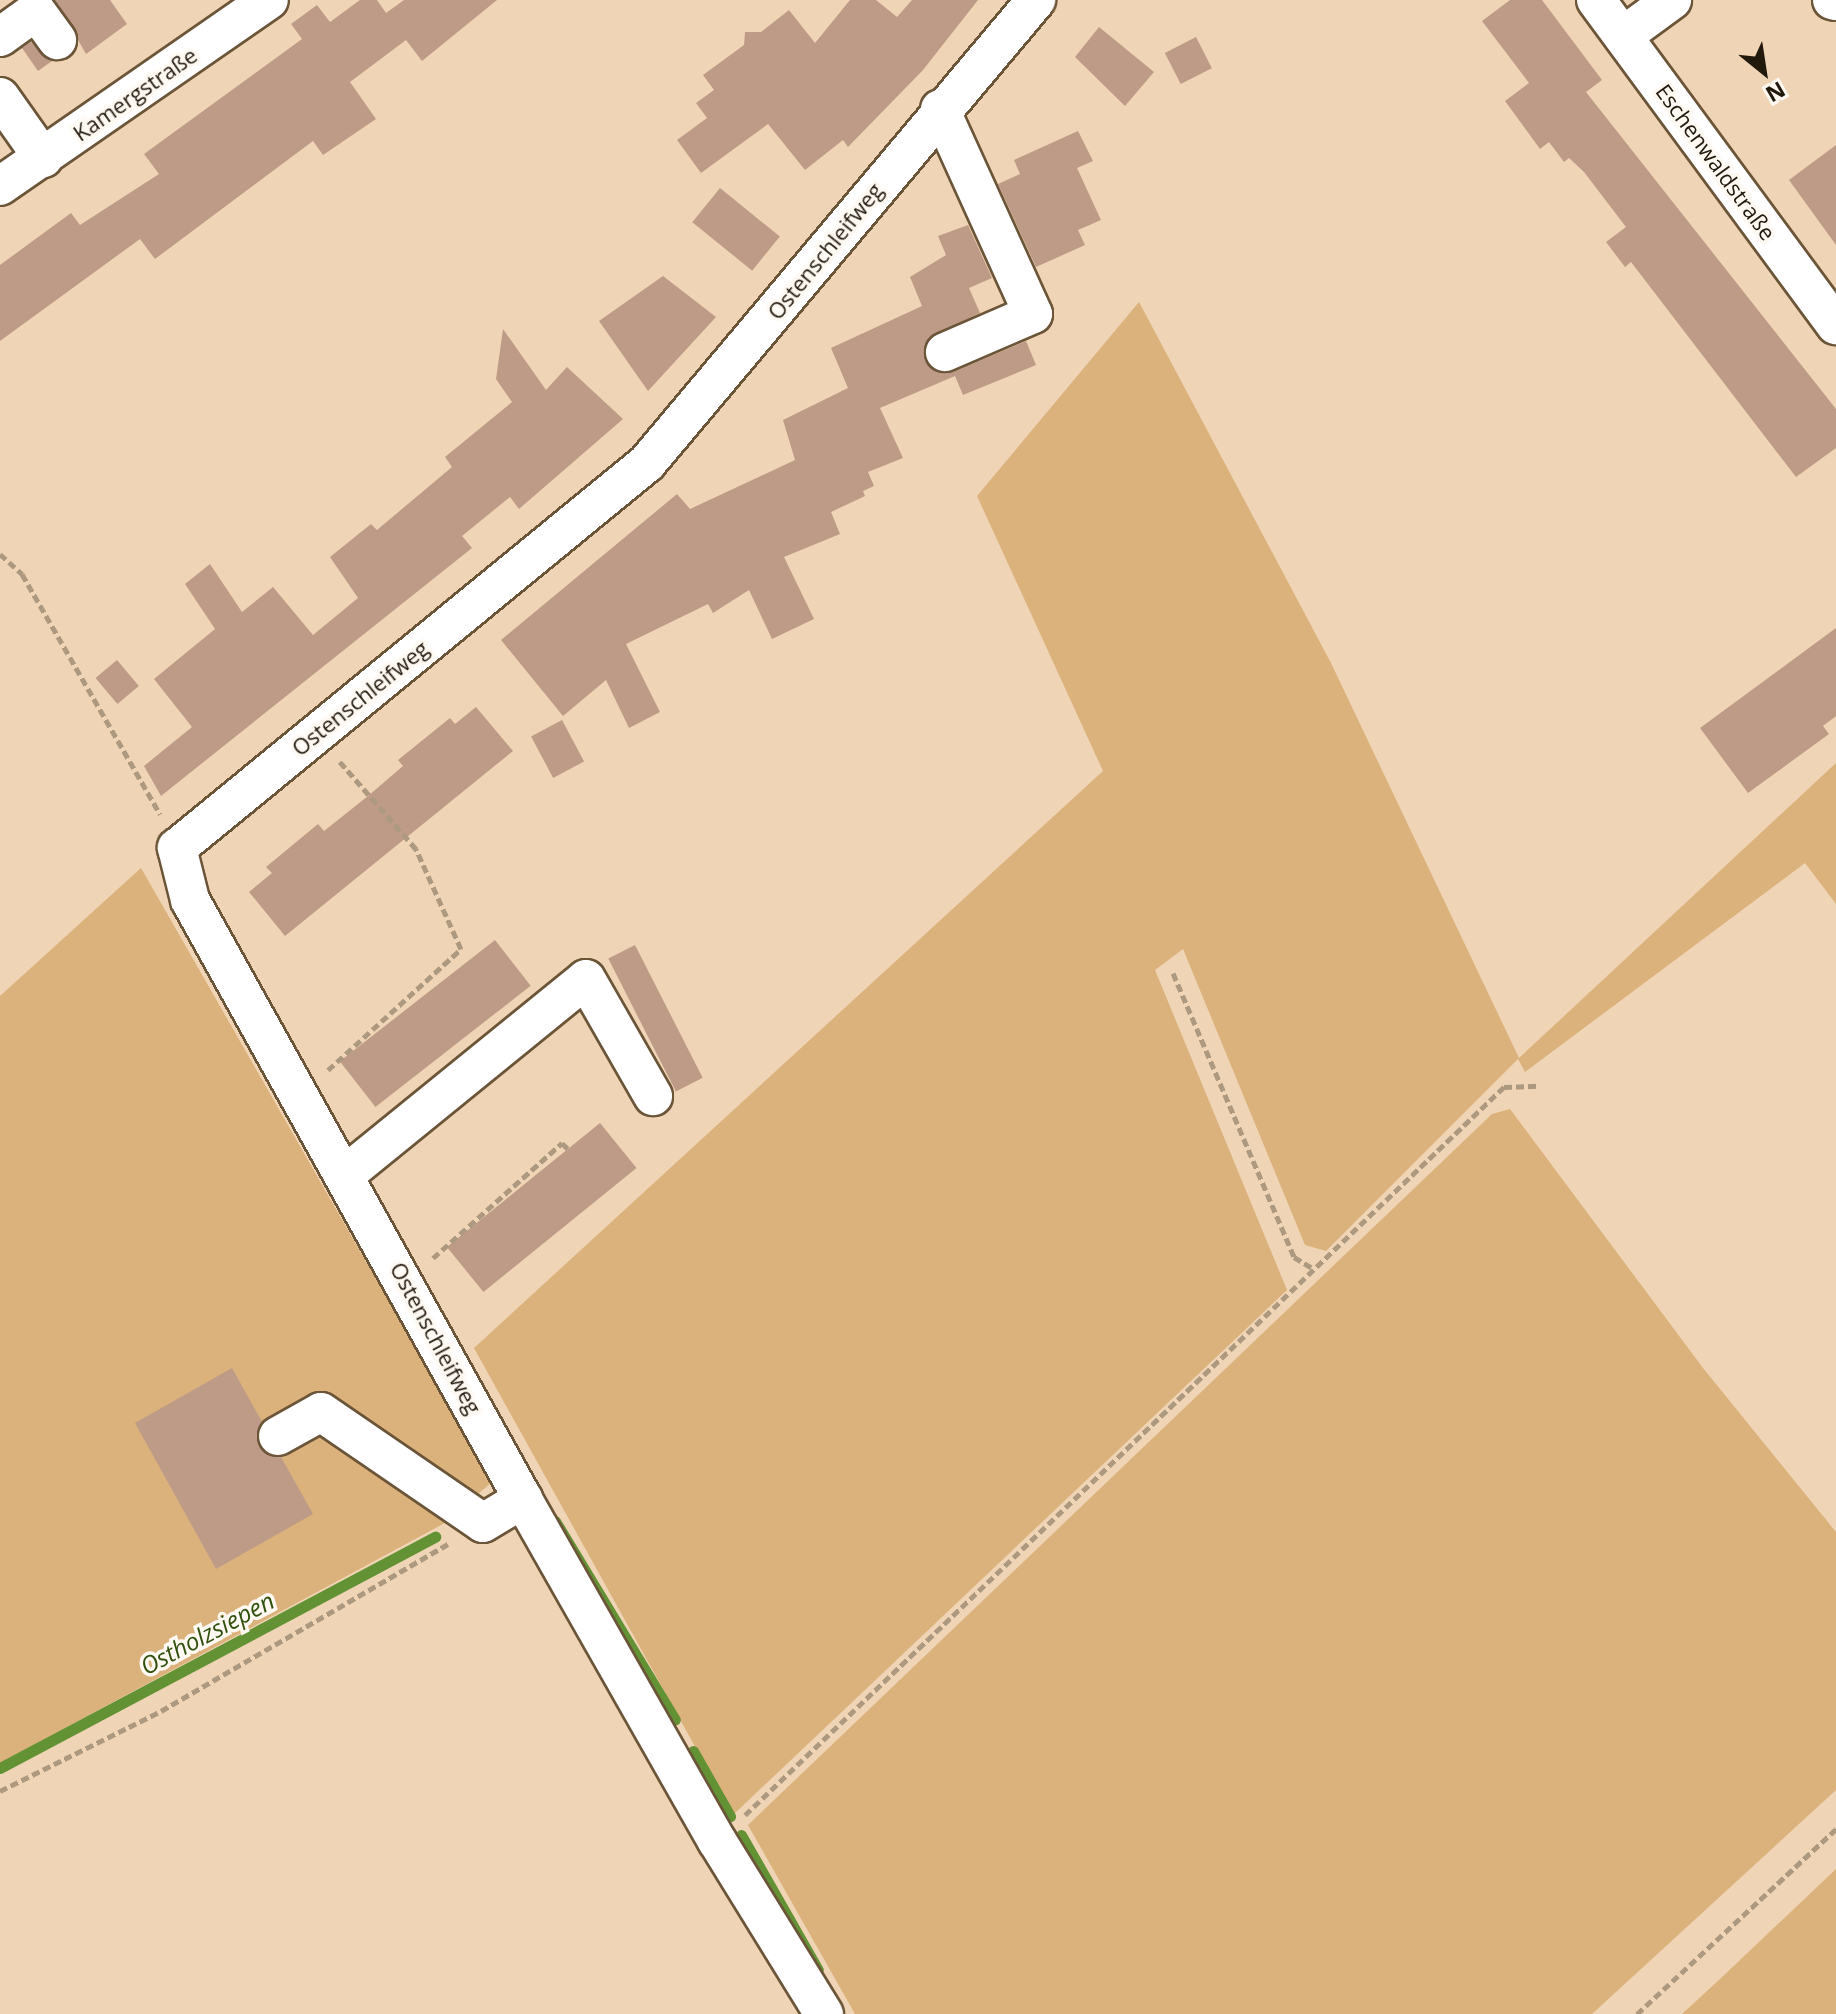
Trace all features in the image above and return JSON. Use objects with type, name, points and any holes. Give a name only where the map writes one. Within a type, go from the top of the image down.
[{"type":"street","name":"Kamergstraße","points":[[0,186],[269,0]]},
{"type":"street","name":"Ostenschleifweg","points":[[824,2014],[717,1841],[190,900],[177,848],[647,463],[940,109],[1036,0]]},
{"type":"street","name":"Eschenwaldstraße","points":[[1596,0],[1836,325]]},
{"type":"street","points":[[1623,36],[1672,0]]},
{"type":"street","points":[[0,37],[36,11],[57,40]]},
{"type":"street","points":[[0,97],[43,158]]},
{"type":"street","points":[[940,109],[1033,314],[945,352]]},
{"type":"street","points":[[346,1174],[586,979],[653,1096]]},
{"type":"street","points":[[278,1436],[321,1412],[483,1523],[523,1499]]},
{"type":"path","points":[[0,554],[22,574],[177,848]]},
{"type":"path","points":[[299,1090],[383,1025],[416,985],[461,949],[416,849],[315,734]]},
{"type":"path","points":[[1173,973],[1294,1257],[1314,1269]]},
{"type":"path","points":[[717,1841],[1504,1087],[1540,1086]]},
{"type":"path","points":[[406,1282],[562,1143],[569,1150]]},
{"type":"path","points":[[0,1791],[161,1711],[483,1523]]},
{"type":"path","points":[[1637,2014],[1836,1829]]},
{"type":"shaded area","points":[[1139,302],[1331,663],[1519,1058],[1836,763],[1836,904],[1805,863],[1525,1072],[1518,1059],[1326,1251],[1305,1245],[1183,949],[1155,970],[1287,1290],[733,1815],[474,1348],[1103,771],[977,496]]},
{"type":"shaded area","points":[[141,868],[492,1482],[443,1524],[0,1763],[0,996]]},
{"type":"shaded area","points":[[1510,1109],[1703,1368],[1836,1532],[1836,1790],[1592,2014],[855,2014],[748,1825],[1492,1114]]},
{"type":"shaded area","points":[[1836,1869],[1836,2014],[1682,2014],[1720,1979]]},
{"type":"building","points":[[55,0],[110,0],[127,24],[86,54]]},
{"type":"building","points":[[360,0],[377,0],[386,13],[404,0],[497,0],[422,61],[406,40],[350,82],[376,119],[323,155],[313,141],[155,259],[140,239],[0,341],[0,265],[71,213],[80,225],[159,174],[144,154],[302,39],[291,24],[317,5],[330,22]]},
{"type":"building","points":[[850,0],[876,0],[897,17],[912,0],[978,0],[923,70],[848,147],[843,140],[805,170],[768,124],[701,173],[677,140],[707,118],[696,103],[714,90],[703,75],[744,45],[745,32],[761,32],[789,10],[815,43]]},
{"type":"building","points":[[1510,0],[1542,0],[1602,80],[1586,92],[1836,409],[1836,448],[1796,477],[1631,262],[1625,267],[1606,242],[1626,227],[1584,172],[1569,158],[1564,162],[1549,142],[1540,149],[1505,101],[1529,83],[1482,21]]},
{"type":"building","points":[[1099,27],[1154,72],[1125,106],[1075,57]]},
{"type":"building","points":[[1196,37],[1212,68],[1181,84],[1165,53]]},
{"type":"building","points":[[31,42],[52,61],[38,71],[22,48]]},
{"type":"building","points":[[1078,131],[1093,161],[1077,168],[1101,220],[1078,230],[1085,245],[1036,267],[998,184],[1020,174],[1014,160]]},
{"type":"building","points":[[1836,145],[1836,245],[1789,180]]},
{"type":"building","points":[[720,188],[780,236],[752,271],[692,222]]},
{"type":"building","points":[[968,225],[992,278],[969,288],[980,313],[928,338],[925,361],[933,370],[953,372],[1026,341],[1036,365],[963,395],[955,376],[880,408],[903,458],[868,472],[874,486],[863,491],[865,496],[831,512],[840,534],[784,557],[814,619],[772,639],[749,590],[713,613],[708,604],[626,644],[660,712],[629,728],[606,680],[563,716],[501,640],[677,494],[690,509],[795,460],[783,420],[848,388],[831,348],[922,306],[910,277],[946,255],[938,236]]},
{"type":"building","points":[[663,276],[716,317],[648,391],[599,321]]},
{"type":"building","points":[[503,329],[546,390],[567,367],[623,419],[519,509],[510,497],[462,536],[472,548],[161,796],[144,766],[192,727],[154,679],[215,629],[185,584],[210,564],[242,612],[273,587],[313,635],[358,598],[330,557],[371,524],[377,530],[452,467],[445,457],[512,402],[496,379]]},
{"type":"building","points":[[1836,628],[1836,716],[1823,726],[1829,734],[1748,793],[1700,728]]},
{"type":"building","points":[[117,660],[139,686],[117,704],[96,678]]},
{"type":"building","points":[[476,707],[513,751],[285,936],[249,892],[272,873],[266,867],[318,824],[324,831],[368,796],[403,766],[398,760],[450,718],[455,724]]},
{"type":"building","points":[[562,720],[584,761],[553,778],[531,736]]},
{"type":"building","points":[[495,940],[531,986],[375,1107],[340,1061]]},
{"type":"building","points":[[635,945],[703,1078],[676,1091],[608,959]]},
{"type":"building","points":[[600,1123],[637,1168],[483,1292],[447,1247]]},
{"type":"building","points":[[232,1368],[262,1422],[258,1446],[281,1457],[313,1514],[216,1569],[135,1423]]},
{"type":"waterway","name":"Ostholzsiepen","points":[[555,1521],[675,1720]]},
{"type":"waterway","name":"Ostholzsiepen","points":[[0,1768],[435,1537]]},
{"type":"waterway","name":"Ostholzsiepen","points":[[693,1751],[730,1816]]},
{"type":"waterway","name":"Ostholzsiepen","points":[[741,1835],[818,1970]]}]
